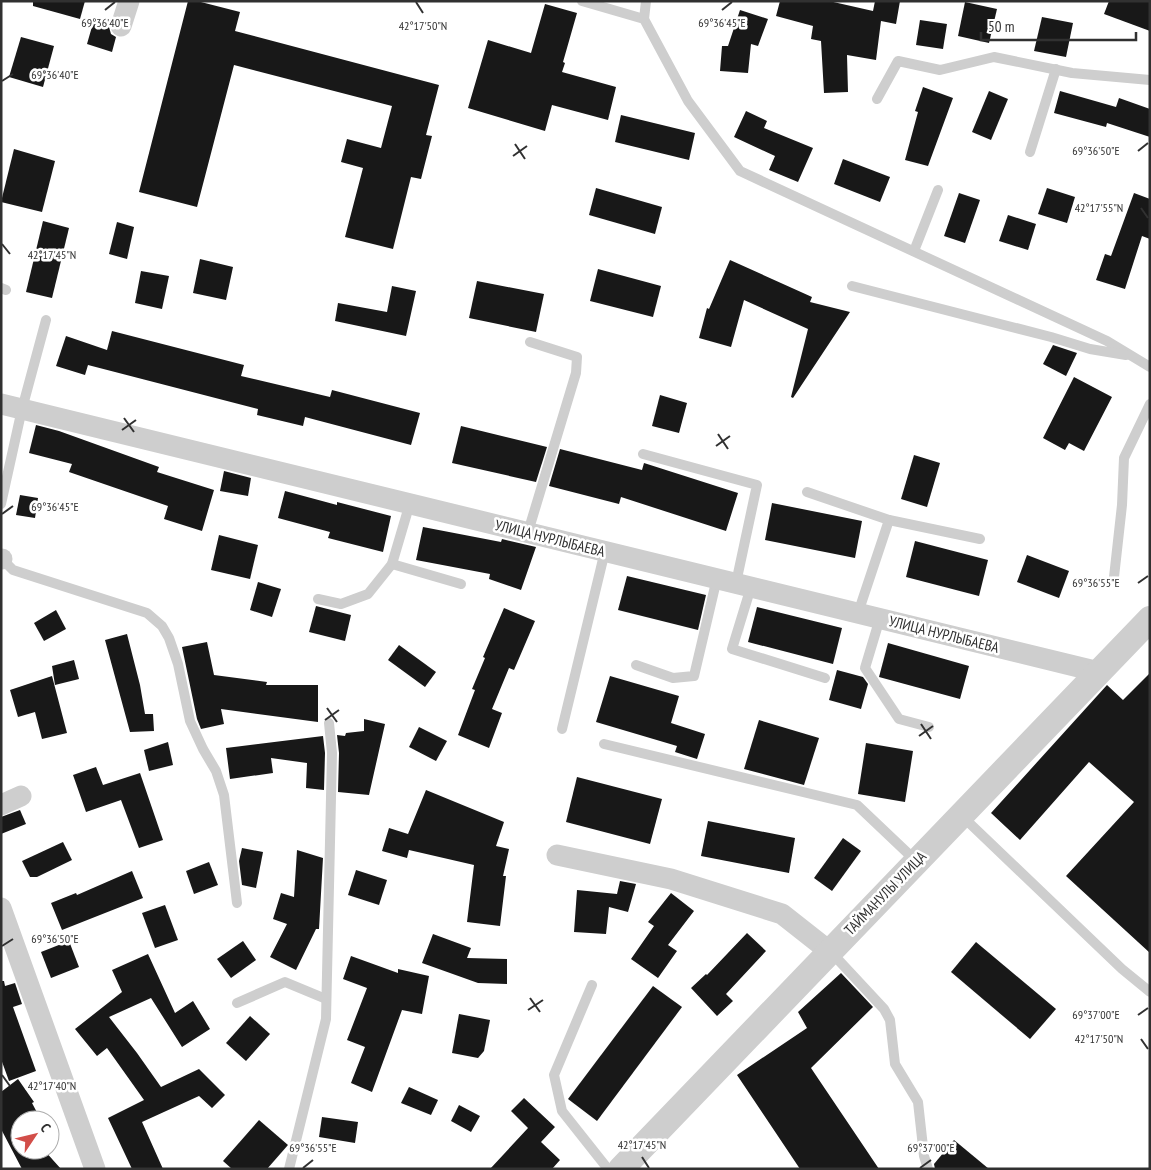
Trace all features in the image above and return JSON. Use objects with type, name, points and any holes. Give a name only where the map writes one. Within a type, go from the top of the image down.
[{"type":"street","points":[[121,26],[129,1]]},
{"type":"street","name":"УЛИЦА НУРЛЫБАЕВА","points":[[1,404],[1099,672]]},
{"type":"street","name":"ТАЙМАНУЛЫ УЛИЦА","points":[[621,1169],[916,860],[1150,619]]},
{"type":"street","points":[[1,804],[21,796]]},
{"type":"street","points":[[557,855],[671,879],[782,914],[829,951]]},
{"type":"street","points":[[1,908],[95,1169]]},
{"type":"lane","points":[[582,1],[644,19]]},
{"type":"lane","points":[[646,1],[644,19],[688,101],[740,171],[1107,341],[1150,366]]},
{"type":"lane","points":[[877,99],[898,61],[940,70],[994,57],[1072,73],[1150,80]]},
{"type":"lane","points":[[1030,152],[1056,70]]},
{"type":"lane","points":[[914,251],[938,190]]},
{"type":"lane","points":[[852,286],[1051,337],[1090,349],[1132,356]]},
{"type":"lane","points":[[1,504],[22,409],[46,320]]},
{"type":"lane","points":[[528,532],[576,373],[578,357],[530,342]]},
{"type":"lane","points":[[1114,577],[1122,505],[1124,458],[1150,404]]},
{"type":"lane","points":[[643,454],[757,485],[735,583],[732,649],[825,678]]},
{"type":"lane","points":[[807,492],[889,520],[980,540]]},
{"type":"lane","points":[[318,599],[342,604],[368,594],[392,564],[410,503]]},
{"type":"lane","points":[[858,613],[889,520]]},
{"type":"lane","points":[[562,729],[605,551]]},
{"type":"lane","points":[[1,555],[1,559],[13,570],[147,613],[162,626],[169,638],[178,664],[190,721],[216,771],[224,795],[237,903]]},
{"type":"lane","points":[[392,564],[461,584]]},
{"type":"lane","points":[[636,665],[673,678],[694,676],[735,583]]},
{"type":"lane","points":[[880,618],[865,668],[899,719],[929,727]]},
{"type":"lane","points":[[288,1169],[326,1019],[332,753],[329,723]]},
{"type":"lane","points":[[604,744],[857,805],[916,860]]},
{"type":"lane","points":[[961,815],[1122,969],[1150,992]]},
{"type":"lane","points":[[829,951],[884,1009],[890,1020],[895,1064],[918,1102],[924,1156],[928,1169]]},
{"type":"lane","points":[[237,1003],[285,982],[326,999]]},
{"type":"lane","points":[[592,985],[554,1074],[562,1111],[608,1169]]},
{"type":"building","points":[[33,1],[85,1],[80,19],[33,6]]},
{"type":"building","points":[[188,1],[197,1],[240,12],[235,31],[439,85],[426,135],[432,136],[421,179],[411,177],[393,249],[345,237],[363,168],[341,162],[347,139],[381,148],[392,106],[234,65],[197,207],[139,192]]},
{"type":"building","points":[[780,1],[829,1],[873,11],[875,1],[900,1],[896,24],[881,21],[876,60],[847,55],[848,92],[824,93],[821,41],[811,39],[813,26],[776,16]]},
{"type":"building","points":[[1109,1],[1150,1],[1150,31],[1104,14]]},
{"type":"building","points":[[965,2],[997,9],[989,43],[958,36]]},
{"type":"building","points":[[545,4],[577,13],[562,72],[616,87],[608,120],[552,105],[545,131],[468,108],[488,40],[531,53]]},
{"type":"building","points":[[740,10],[768,19],[758,46],[751,44],[748,73],[720,71],[722,46],[728,46]]},
{"type":"building","points":[[1042,17],[1073,23],[1066,57],[1034,51]]},
{"type":"building","points":[[920,20],[947,24],[943,49],[916,45]]},
{"type":"building","points":[[93,23],[109,27],[111,34],[116,37],[112,52],[87,44]]},
{"type":"building","points":[[21,37],[54,46],[43,87],[9,77]]},
{"type":"building","points":[[923,87],[953,98],[928,166],[905,160],[918,112],[915,111]]},
{"type":"building","points":[[989,91],[1008,99],[991,140],[972,132]]},
{"type":"building","points":[[1060,91],[1116,107],[1119,98],[1150,109],[1150,137],[1107,123],[1106,127],[1054,113]]},
{"type":"building","points":[[746,111],[767,121],[764,128],[813,148],[798,182],[769,170],[775,156],[734,137]]},
{"type":"building","points":[[621,115],[695,133],[689,160],[615,142]]},
{"type":"building","points":[[14,149],[55,161],[42,212],[1,202]]},
{"type":"building","points":[[843,159],[890,177],[880,202],[834,184]]},
{"type":"building","points":[[596,188],[662,207],[655,234],[589,215]]},
{"type":"building","points":[[1047,188],[1075,197],[1067,223],[1038,214]]},
{"type":"building","points":[[959,193],[980,200],[965,243],[944,236]]},
{"type":"building","points":[[1134,193],[1150,199],[1150,239],[1142,236],[1125,289],[1096,280],[1105,254],[1111,256]]},
{"type":"building","points":[[1008,215],[1036,224],[1028,250],[999,241]]},
{"type":"building","points":[[43,221],[69,228],[52,298],[26,292]]},
{"type":"building","points":[[117,222],[134,227],[127,259],[109,254]]},
{"type":"building","points":[[200,259],[233,267],[226,300],[193,293]]},
{"type":"building","points":[[730,260],[812,297],[810,302],[850,312],[793,398],[791,397],[808,329],[744,300],[731,347],[699,338],[707,308],[709,309]]},
{"type":"building","points":[[598,269],[661,286],[653,317],[590,301]]},
{"type":"building","points":[[141,271],[169,276],[162,309],[135,303]]},
{"type":"building","points":[[477,281],[544,294],[536,332],[469,318]]},
{"type":"building","points":[[392,286],[416,291],[406,336],[335,321],[338,303],[387,312]]},
{"type":"building","points":[[112,331],[244,365],[241,376],[330,397],[332,390],[420,413],[411,445],[305,417],[303,426],[257,415],[258,409],[88,365],[85,375],[56,366],[66,336],[107,350]]},
{"type":"building","points":[[1053,345],[1077,353],[1066,376],[1043,364]]},
{"type":"building","points":[[1074,377],[1112,397],[1084,451],[1069,443],[1065,450],[1043,438]]},
{"type":"building","points":[[660,395],[687,403],[679,433],[652,426]]},
{"type":"building","points":[[36,425],[59,431],[159,467],[157,472],[214,490],[202,531],[164,519],[168,506],[69,472],[72,464],[29,453]]},
{"type":"building","points":[[461,426],[547,447],[536,482],[452,463]]},
{"type":"building","points":[[560,449],[642,470],[644,463],[738,493],[726,531],[621,497],[619,504],[549,486]]},
{"type":"building","points":[[914,455],[940,463],[927,507],[901,499]]},
{"type":"building","points":[[224,471],[251,478],[248,496],[220,491]]},
{"type":"building","points":[[285,491],[337,505],[337,502],[391,516],[383,552],[328,538],[330,532],[278,518]]},
{"type":"building","points":[[20,495],[38,498],[35,518],[16,515]]},
{"type":"building","points":[[772,503],[862,521],[855,558],[765,540]]},
{"type":"building","points":[[423,527],[501,542],[502,539],[536,547],[521,590],[489,579],[490,574],[416,560]]},
{"type":"building","points":[[219,535],[258,545],[250,579],[211,570]]},
{"type":"building","points":[[915,541],[988,560],[979,596],[906,577]]},
{"type":"building","points":[[1027,555],[1069,571],[1059,598],[1017,582]]},
{"type":"building","points":[[627,576],[706,595],[698,630],[618,610]]},
{"type":"building","points":[[258,582],[281,589],[272,617],[250,610]]},
{"type":"building","points":[[316,606],[351,615],[345,641],[309,632]]},
{"type":"building","points":[[757,607],[842,628],[833,664],[748,642]]},
{"type":"building","points":[[504,608],[535,621],[514,670],[509,668],[492,709],[502,713],[489,748],[458,735],[475,690],[472,689],[485,658],[483,657]]},
{"type":"building","points":[[56,610],[66,629],[44,641],[34,623]]},
{"type":"building","points":[[127,634],[145,714],[153,714],[154,731],[130,732],[105,640]]},
{"type":"building","points":[[207,642],[214,675],[267,682],[266,685],[318,685],[318,722],[221,709],[224,724],[201,729],[197,719],[182,647]]},
{"type":"building","points":[[888,643],[969,666],[960,699],[879,677]]},
{"type":"building","points":[[399,645],[436,672],[425,687],[388,660]]},
{"type":"building","points":[[74,660],[79,679],[55,685],[52,666]]},
{"type":"building","points":[[837,670],[863,677],[868,684],[861,709],[829,700]]},
{"type":"building","points":[[1150,673],[1150,953],[1066,876],[1134,802],[1089,762],[1020,840],[991,813],[1107,685],[1123,700]]},
{"type":"building","points":[[52,676],[67,733],[42,739],[35,712],[18,717],[10,690]]},
{"type":"building","points":[[610,676],[679,696],[671,723],[705,734],[697,759],[675,752],[677,746],[596,722]]},
{"type":"building","points":[[364,719],[385,724],[369,795],[338,792],[339,753],[337,735],[345,736],[346,733],[364,731]]},
{"type":"building","points":[[759,720],[819,738],[804,785],[744,769]]},
{"type":"building","points":[[419,727],[447,741],[436,761],[409,747]]},
{"type":"building","points":[[323,736],[325,753],[324,790],[306,788],[307,763],[271,758],[273,773],[230,779],[226,748]]},
{"type":"building","points":[[168,742],[173,765],[149,771],[144,750]]},
{"type":"building","points":[[866,743],[913,751],[905,802],[858,794]]},
{"type":"building","points":[[96,767],[103,785],[140,773],[163,840],[139,848],[121,800],[86,812],[73,775]]},
{"type":"building","points":[[577,777],[662,799],[650,844],[566,822]]},
{"type":"building","points":[[426,790],[504,822],[496,846],[509,849],[503,876],[506,876],[500,926],[467,922],[474,865],[409,850],[407,858],[382,851],[389,828],[408,834]]},
{"type":"building","points":[[20,810],[26,824],[1,834],[1,817]]},
{"type":"building","points":[[708,821],[795,838],[789,873],[701,856]]},
{"type":"building","points":[[843,838],[861,851],[832,891],[814,878]]},
{"type":"building","points":[[63,842],[72,860],[37,877],[30,877],[22,861]]},
{"type":"building","points":[[242,848],[263,852],[256,888],[242,885],[239,861]]},
{"type":"building","points":[[297,850],[323,858],[319,929],[316,929],[296,970],[270,957],[287,924],[273,919],[281,893],[294,897]]},
{"type":"building","points":[[209,862],[218,885],[194,894],[186,871]]},
{"type":"building","points":[[356,870],[387,880],[379,905],[348,895]]},
{"type":"building","points":[[132,871],[143,898],[62,930],[51,903],[76,893],[77,895]]},
{"type":"building","points":[[620,881],[636,884],[628,912],[609,907],[606,934],[574,932],[577,890],[617,894]]},
{"type":"building","points":[[671,893],[694,911],[668,945],[677,951],[658,978],[631,959],[654,926],[648,922]]},
{"type":"building","points":[[165,905],[178,940],[155,948],[142,913]]},
{"type":"building","points":[[747,933],[766,951],[726,994],[733,1001],[717,1016],[691,988],[707,975]]},
{"type":"building","points":[[433,934],[471,948],[467,958],[507,959],[507,984],[478,983],[422,963]]},
{"type":"building","points":[[69,941],[79,967],[51,978],[41,952]]},
{"type":"building","points":[[243,941],[256,960],[231,978],[217,959]]},
{"type":"building","points":[[976,942],[1056,1009],[1030,1039],[951,972]]},
{"type":"building","points":[[148,954],[175,1013],[193,1001],[210,1029],[182,1047],[151,998],[109,1017],[161,1087],[199,1069],[225,1095],[212,1108],[199,1096],[142,1122],[163,1169],[132,1169],[108,1118],[144,1100],[107,1048],[97,1056],[75,1029],[122,992],[112,970]]},
{"type":"building","points":[[351,956],[398,973],[398,969],[429,976],[422,1014],[402,1010],[372,1092],[351,1083],[365,1047],[347,1040],[367,988],[343,979]]},
{"type":"building","points":[[841,973],[873,1007],[811,1068],[879,1169],[800,1169],[737,1075],[807,1028],[798,1012]]},
{"type":"building","points":[[1,981],[4,981],[5,986],[15,983],[22,1004],[13,1007],[36,1071],[9,1081],[1,1059]]},
{"type":"building","points":[[653,986],[682,1007],[597,1121],[568,1099]]},
{"type":"building","points":[[459,1014],[490,1020],[484,1051],[478,1058],[452,1053]]},
{"type":"building","points":[[250,1016],[270,1034],[246,1061],[226,1043]]},
{"type":"building","points":[[18,1079],[34,1102],[32,1103],[36,1110],[10,1110],[10,1146],[1,1129],[1,1092]]},
{"type":"building","points":[[409,1087],[438,1100],[431,1115],[401,1103]]},
{"type":"building","points":[[524,1098],[555,1127],[541,1142],[560,1160],[552,1169],[490,1169],[528,1128],[511,1111]]},
{"type":"building","points":[[459,1105],[480,1116],[471,1132],[451,1121]]},
{"type":"building","points":[[322,1117],[358,1122],[355,1143],[319,1137]]},
{"type":"building","points":[[259,1120],[288,1145],[267,1169],[232,1169],[223,1161]]},
{"type":"building","points":[[954,1140],[989,1169],[935,1169],[934,1164]]},
{"type":"building","points":[[17,1160],[53,1160],[61,1169],[22,1169]]}]
